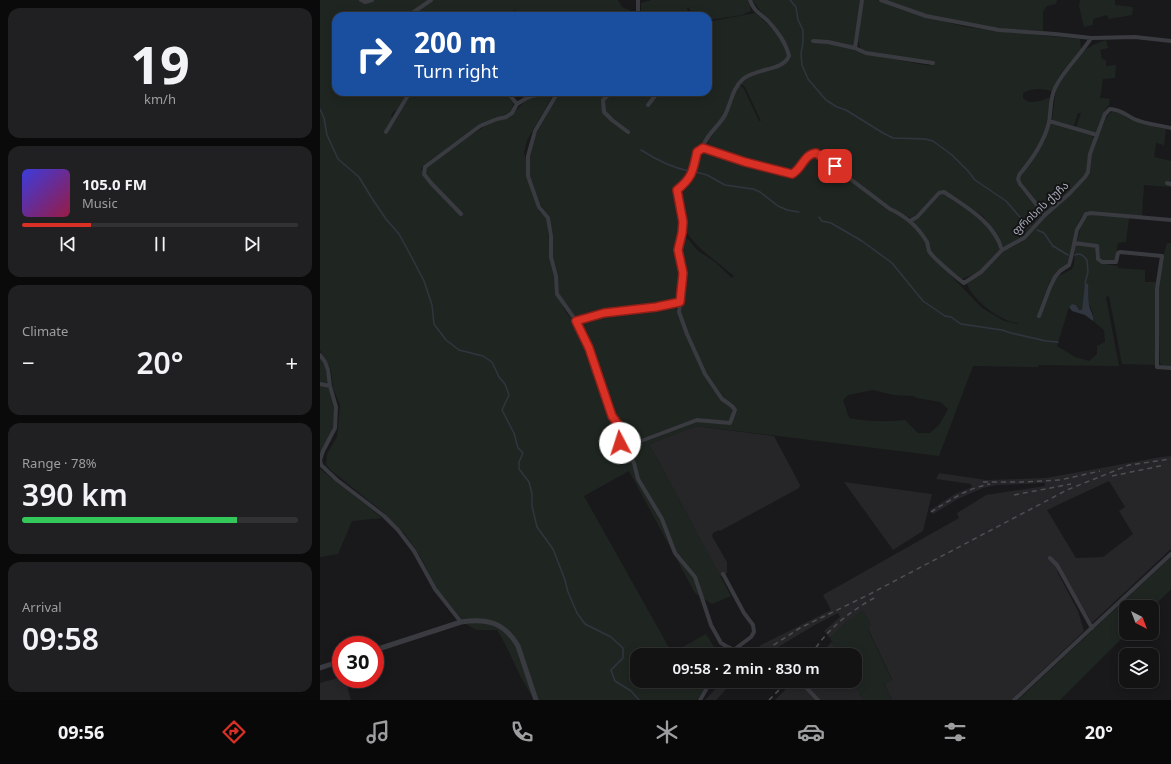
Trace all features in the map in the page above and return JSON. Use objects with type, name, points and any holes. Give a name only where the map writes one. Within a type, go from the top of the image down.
[{"type":"street","points":[[361,0],[365,2],[372,0]]},
{"type":"street","points":[[414,12],[431,0]]},
{"type":"street","points":[[637,12],[638,0]]},
{"type":"street","points":[[623,450],[633,444],[697,420],[730,423],[735,410],[722,399],[705,374],[679,312],[683,273],[678,250],[683,229],[683,222],[677,190],[687,183],[692,175],[697,152],[703,148],[705,142],[725,114],[731,96],[742,79],[751,74],[783,64],[787,61],[789,56],[783,40],[767,20],[754,10],[750,0]]},
{"type":"street","points":[[855,48],[862,0]]},
{"type":"street","points":[[881,0],[926,16],[999,30],[1091,38],[1135,37],[1171,41]]},
{"type":"street","points":[[1045,215],[1020,184],[1018,179],[1019,175],[1043,141],[1049,121],[1054,89],[1091,38]]},
{"type":"street","points":[[813,41],[828,42],[855,48],[866,53],[933,63]]},
{"type":"street","points":[[386,132],[408,96]]},
{"type":"street","points":[[510,96],[517,104]]},
{"type":"street","points":[[462,214],[431,183],[424,174],[425,167],[480,126],[506,117],[512,113],[517,104],[532,96]]},
{"type":"street","points":[[556,96],[535,131],[528,156],[528,176],[539,207],[548,218],[557,294],[576,321],[589,348],[612,416],[622,430],[620,443],[623,450],[630,456],[634,463],[638,479],[662,519],[675,553],[695,577],[711,625],[721,643],[730,648]]},
{"type":"street","points":[[607,96],[603,100],[604,112],[628,132]]},
{"type":"street","points":[[648,105],[655,96]]},
{"type":"street","name":"ფრისის ქუჩა","points":[[703,148],[745,162],[792,174],[798,170],[808,156],[812,153],[816,153],[890,209],[910,221],[928,244],[929,252],[964,283],[981,272],[1002,250],[1024,238],[1085,176],[1088,172],[1090,154],[1096,135],[1105,114],[1110,109],[1119,111],[1142,122],[1171,128]]},
{"type":"street","points":[[1049,121],[1096,135]]},
{"type":"street","points":[[910,221],[917,217],[939,193],[944,192],[983,220],[999,240],[1002,250]]},
{"type":"street","points":[[1039,316],[1055,277],[1060,271],[1069,265],[1077,230],[1086,214],[1091,213],[1171,220]]},
{"type":"street","points":[[1074,243],[1097,246],[1098,259],[1102,262],[1116,262],[1118,253],[1120,252],[1162,256],[1157,289],[1157,367],[1171,368]]},
{"type":"street","points":[[576,321],[604,313],[656,307],[680,302]]},
{"type":"street","points":[[320,355],[328,370],[330,386],[336,407],[336,428],[323,451],[320,460],[321,465],[337,480],[384,516],[398,530],[414,551],[435,589],[461,622]]},
{"type":"street","points":[[320,384],[330,386]]},
{"type":"street","points":[[1014,700],[1171,554]]},
{"type":"street","points":[[1050,558],[1056,565],[1092,628]]},
{"type":"street","points":[[723,574],[744,613],[753,625],[754,632],[751,637],[737,648]]},
{"type":"street","points":[[384,647],[461,622],[485,620],[501,627],[509,634],[518,646],[536,700]]},
{"type":"street","points":[[320,668],[332,664]]},
{"type":"street","points":[[700,700],[707,688]]},
{"type":"street","points":[[807,688],[818,700]]},
{"type":"shaded area","points":[[320,0],[429,0],[412,12],[332,12],[332,96],[405,96],[396,111],[394,111],[391,115],[392,119],[384,133],[387,134],[410,96],[508,96],[513,103],[512,109],[508,113],[496,117],[421,168],[423,175],[432,183],[425,172],[425,169],[464,140],[485,126],[512,115],[525,101],[533,97],[552,97],[527,140],[524,153],[527,162],[526,175],[539,211],[547,220],[556,294],[567,314],[577,325],[587,348],[612,420],[619,428],[620,435],[618,446],[623,454],[634,446],[698,421],[730,425],[737,411],[733,403],[726,400],[710,379],[694,349],[681,313],[684,268],[681,248],[684,238],[689,240],[697,250],[715,262],[732,278],[734,276],[694,242],[685,229],[683,221],[679,192],[691,179],[699,153],[704,150],[741,165],[744,163],[791,175],[807,159],[811,157],[819,157],[909,222],[921,236],[929,253],[982,308],[1004,321],[1018,324],[1004,319],[988,309],[975,297],[967,284],[1004,251],[1022,242],[1046,216],[1085,179],[1090,172],[1092,154],[1098,135],[1108,115],[1113,111],[1119,112],[1133,121],[1166,129],[1164,145],[1156,143],[1154,157],[1171,161],[1171,187],[1144,185],[1142,216],[1092,211],[1085,212],[1080,219],[1074,234],[1069,260],[1049,283],[1037,315],[1040,316],[1051,287],[1057,277],[1072,269],[1074,265],[1075,245],[1093,246],[1096,249],[1096,258],[1101,262],[1118,266],[1118,268],[1145,270],[1145,282],[1157,282],[1156,365],[1122,364],[1109,296],[1106,297],[1119,366],[973,366],[939,456],[697,426],[649,444],[731,596],[712,604],[695,593],[629,471],[584,496],[669,648],[630,648],[630,688],[705,688],[697,700],[535,700],[524,683],[497,630],[476,630],[466,624],[437,589],[421,558],[405,534],[383,512],[326,465],[327,454],[337,437],[340,405],[333,388],[331,370],[320,350]],"holes":[[[1085,284],[1089,289],[1089,304],[1093,313],[1093,321],[1104,330],[1105,342],[1097,346],[1097,354],[1089,361],[1075,357],[1057,346],[1069,307],[1072,304],[1076,305],[1079,310],[1082,310]],[[873,390],[894,395],[913,396],[940,402],[948,409],[939,425],[930,433],[918,433],[905,420],[877,421],[849,418],[843,400],[848,395]]]},
{"type":"shaded area","points":[[433,0],[618,0],[622,7],[634,12],[517,12],[516,10],[512,12],[416,12]]},
{"type":"shaded area","points":[[652,0],[748,0],[751,11],[742,15],[712,19],[712,12],[691,12],[688,7],[687,9],[689,12],[641,12],[641,3]]},
{"type":"shaded area","points":[[752,0],[861,0],[853,46],[828,43],[855,49],[866,54],[930,66],[930,63],[865,51],[860,48],[858,40],[863,0],[877,0],[926,17],[966,27],[1080,39],[1081,49],[1061,73],[1051,91],[1037,89],[1029,90],[1023,93],[1023,98],[1029,102],[1036,102],[1051,97],[1047,121],[1041,142],[1016,176],[1020,187],[1037,206],[1041,217],[1023,237],[1004,247],[983,216],[942,191],[937,193],[920,212],[911,218],[891,209],[817,152],[807,155],[793,173],[707,148],[709,140],[727,114],[732,96],[740,85],[744,89],[759,121],[761,121],[745,87],[741,84],[753,75],[781,66],[791,57],[788,46]]},
{"type":"shaded area","points":[[886,0],[1057,0],[1056,4],[1047,6],[1043,12],[1043,31],[1002,29],[926,15]]},
{"type":"shaded area","points":[[1080,0],[1115,0],[1115,5],[1133,7],[1132,15],[1109,19],[1107,15],[1093,19],[1093,25],[1084,27],[1079,6]]},
{"type":"shaded area","points":[[755,13],[782,41],[786,48],[787,54],[785,61],[739,81],[730,96],[724,114],[696,151],[690,175],[685,182],[676,188],[674,194],[681,219],[681,229],[676,249],[682,272],[679,296],[677,300],[661,304],[577,319],[559,294],[558,275],[553,257],[553,236],[549,217],[541,205],[530,176],[530,156],[535,136],[558,96],[603,96],[602,102],[609,96],[655,96],[649,106],[657,96],[712,96],[712,21]]},
{"type":"shaded area","points":[[1106,40],[1108,48],[1100,50],[1102,59],[1106,60],[1106,66],[1116,65],[1115,78],[1103,79],[1100,98],[1110,99],[1109,105],[1105,110],[1097,131],[1094,133],[1076,127],[1081,113],[1078,113],[1074,126],[1052,120],[1056,89],[1069,69],[1085,50]]},
{"type":"shaded area","points":[[1051,124],[1092,136],[1094,138],[1086,172],[1073,189],[1046,213],[1022,185],[1020,179],[1021,175],[1044,142],[1049,125]]},
{"type":"shaded area","points":[[942,194],[979,218],[996,237],[999,243],[999,250],[979,272],[962,279],[959,279],[931,252],[912,221]]},
{"type":"shaded area","points":[[1091,214],[1129,218],[1126,242],[1118,243],[1115,261],[1101,260],[1099,259],[1099,248],[1078,243],[1077,241],[1083,220],[1086,215]]},
{"type":"shaded area","points":[[1167,243],[1171,243],[1171,366],[1162,366],[1160,363],[1159,287],[1163,257]]},
{"type":"shaded area","points":[[1085,283],[1088,284],[1089,305],[1093,321],[1085,315],[1072,311],[1069,307],[1072,304],[1076,305],[1079,310],[1082,310]]},
{"type":"shaded area","points":[[672,304],[678,312],[701,369],[732,408],[732,414],[728,422],[698,418],[632,442],[624,448],[621,442],[624,430],[614,416],[578,322],[606,314]]},
{"type":"shaded area","points":[[320,359],[324,365],[330,382],[334,422],[320,454]]},
{"type":"shaded area","points":[[696,426],[774,436],[800,485],[799,488],[720,531],[719,530],[713,533],[712,536],[727,562],[727,573],[720,576],[649,444]]},
{"type":"shaded area","points":[[1171,456],[1171,549],[1092,623],[1060,569],[1057,571],[1078,611],[1084,631],[1011,700],[892,700],[884,683],[892,679],[868,629],[847,621],[830,638],[824,631],[840,617],[838,613],[777,648],[757,648],[831,610],[823,595],[959,518],[957,513],[986,495],[1045,486],[1045,483],[997,485],[983,488],[958,499],[933,514],[930,510],[955,494],[972,487],[971,484],[936,479],[939,473],[986,480],[1046,478]],"holes":[[[1109,481],[1125,507],[1119,511],[1133,534],[1103,557],[1076,558],[1047,510]]]},
{"type":"shaded area","points":[[320,469],[382,518],[352,521],[338,554],[320,557]]},
{"type":"shaded area","points":[[844,482],[932,494],[923,531],[893,550]]},
{"type":"shaded area","points":[[1171,557],[1171,589],[1159,601],[1125,600]]},
{"type":"shaded area","points":[[1119,606],[1120,640],[1060,700],[1018,700]]},
{"type":"shaded area","points":[[863,610],[871,624],[868,630],[892,680],[884,684],[892,700],[863,700],[857,688],[862,688],[862,648],[835,648],[830,638],[847,621]]},
{"type":"shaded area","points":[[706,634],[715,648],[681,648]]},
{"type":"shaded area","points":[[832,642],[835,648],[826,648]]},
{"type":"shaded area","points":[[332,680],[332,688],[348,688],[351,700],[320,700],[320,683]]},
{"type":"shaded area","points":[[716,688],[727,688],[716,700],[705,700]]},
{"type":"shaded area","points":[[787,688],[857,688],[863,700],[775,700]]},
{"type":"waterway","points":[[790,0],[796,7],[798,20],[803,30],[801,54],[802,65],[808,79],[826,100],[893,138],[925,139],[933,141],[952,155],[975,180],[1006,201],[1030,226]]},
{"type":"waterway","points":[[320,109],[324,118],[327,135],[338,159],[359,177],[386,219],[399,234],[411,256],[424,281],[432,305],[434,324],[446,340],[459,350],[483,356],[492,362],[499,377],[505,384],[509,395],[502,410],[514,433],[518,448],[523,453],[519,462],[519,469],[529,482],[532,494],[532,506],[537,527],[553,549],[577,613],[585,624],[611,637],[623,648],[623,658],[611,670],[615,681],[631,691],[639,700]]},
{"type":"waterway","points":[[641,150],[665,163],[689,171]]},
{"type":"waterway","points":[[696,172],[707,175],[725,185],[753,189],[760,192],[778,206],[787,210],[799,212]]},
{"type":"waterway","points":[[819,217],[822,221],[831,223],[862,241],[892,263],[923,301],[945,316],[951,317],[961,324],[1002,330],[1046,341],[1058,342]]},
{"type":"waterway","points":[[1037,230],[1044,233],[1053,246],[1068,255]]},
{"type":"waterway","points":[[1075,255],[1080,254],[1087,260],[1088,272],[1085,283]]},
{"type":"railway","points":[[769,648],[800,628],[868,595],[1067,490],[1129,465],[1171,459]]},
{"type":"railway","points":[[1112,476],[1165,465]]},
{"type":"railway","points":[[983,482],[1060,480],[1100,471]]},
{"type":"railway","points":[[931,512],[967,491],[990,484]]},
{"type":"railway","points":[[1014,495],[1071,484]]},
{"type":"railway","points":[[816,648],[831,629],[839,622],[857,608],[876,597]]},
{"type":"railway","points":[[769,700],[781,688]]},
{"type":"route","points":[[620,443],[622,430],[612,416],[589,348],[576,321],[604,313],[656,307],[680,302],[683,273],[678,250],[683,222],[677,190],[687,183],[692,175],[697,152],[703,148],[717,154],[792,174],[798,170],[812,153],[816,153],[835,166]]}]
